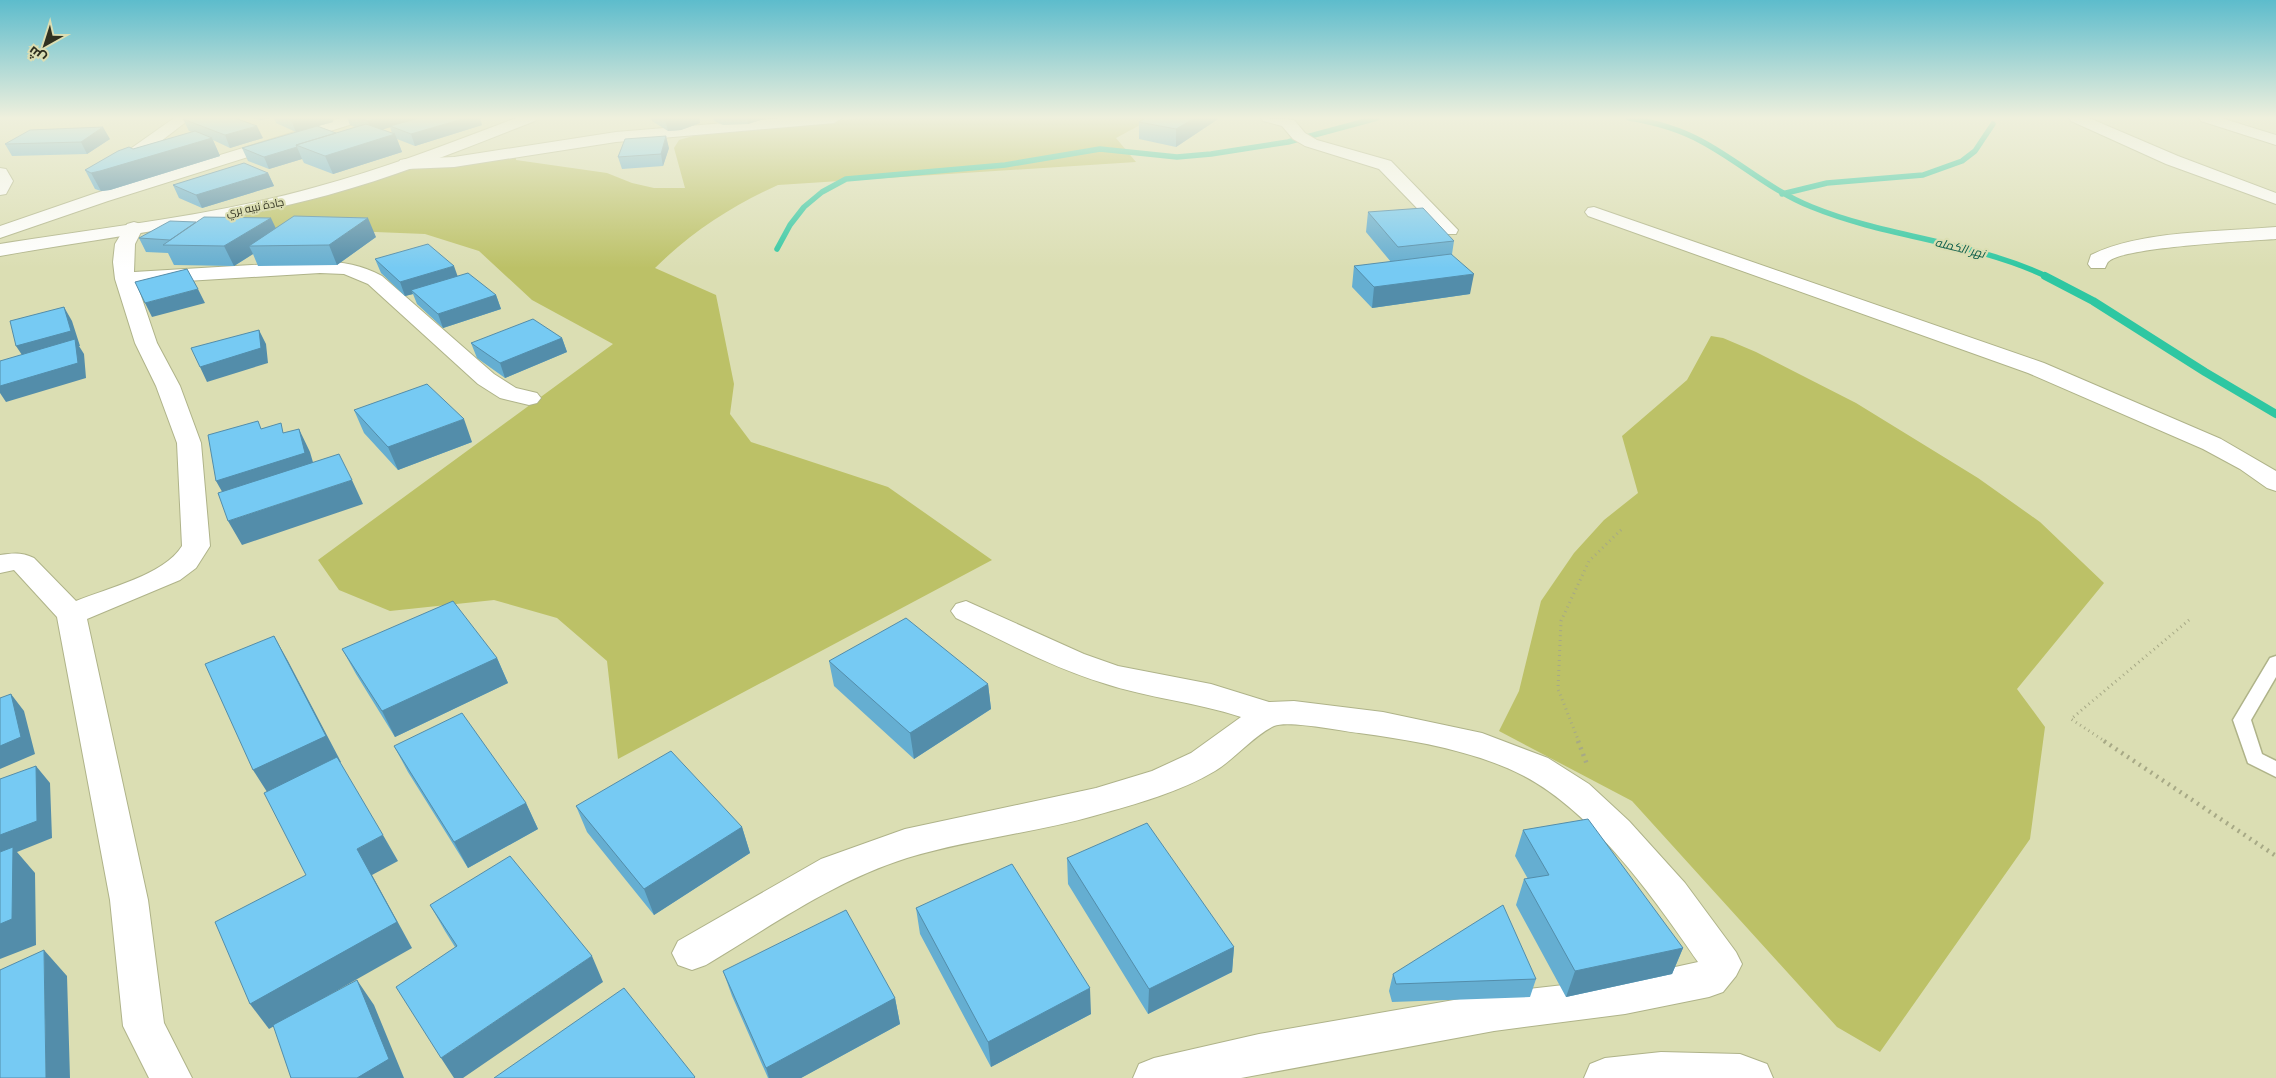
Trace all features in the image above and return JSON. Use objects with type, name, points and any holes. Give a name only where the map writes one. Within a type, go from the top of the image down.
[{"type":"street","points":[[0,225],[67,196],[113,168]]},
{"type":"street","points":[[0,232],[194,168]]},
{"type":"street","name":"جادة نبيه بري","points":[[0,250],[293,199],[392,168]]},
{"type":"street","points":[[1388,168],[1449,230]]},
{"type":"street","points":[[2194,168],[2276,199]]},
{"type":"street","points":[[0,173],[4,181],[0,190]]},
{"type":"street","points":[[1594,212],[2036,368],[2212,444],[2250,464],[2276,483]]},
{"type":"street","points":[[71,614],[170,574],[186,562],[196,546],[196,522],[189,443],[168,386],[146,343],[125,279],[123,262],[125,244],[134,228]]},
{"type":"street","points":[[2098,264],[2098,259],[2104,254],[2132,246],[2276,233]]},
{"type":"street","points":[[125,279],[225,271],[320,267],[344,268],[360,272],[375,280],[442,342],[486,379],[508,393],[529,398]]},
{"type":"street","points":[[0,564],[10,561],[24,564],[71,614],[129,900],[144,1026],[171,1078]]},
{"type":"street","points":[[966,611],[1074,662],[1115,676],[1211,695],[1268,714],[1294,712],[1383,724],[1482,745],[1536,767],[1577,793],[1600,815],[1672,894],[1722,964],[1709,979],[1625,996],[1494,1012],[1259,1054],[1154,1078]]},
{"type":"street","points":[[692,953],[834,870],[905,844],[1087,804],[1164,780],[1203,762],[1268,714]]},
{"type":"street","points":[[1605,1078],[1661,1072],[1740,1074],[1752,1078]]},
{"type":"lane","points":[[2276,662],[2242,720],[2254,758],[2276,770]]},
{"type":"path","points":[[1600,815],[1588,768],[1558,689],[1561,621],[1589,561],[1623,528]]},
{"type":"path","points":[[2189,620],[2070,719],[2276,856]]},
{"type":"green space","points":[[417,168],[574,168],[607,173],[632,183],[654,188],[685,188],[680,168],[1038,168],[778,185],[745,201],[713,221],[668,255],[655,268],[716,295],[734,384],[730,414],[751,442],[888,487],[992,560],[618,759],[607,661],[557,618],[494,600],[390,611],[339,590],[318,560],[613,344],[532,300],[479,251],[425,234],[326,230],[172,230],[313,198]]},
{"type":"green space","points":[[1711,336],[1723,338],[1756,352],[1856,403],[1978,478],[2040,522],[2104,583],[2017,689],[2045,727],[2030,839],[1880,1052],[1837,1027],[1632,801],[1499,731],[1519,691],[1541,601],[1574,553],[1604,520],[1638,493],[1622,436],[1687,380]]},
{"type":"building","points":[[88,168],[109,168],[91,173],[85,170]]},
{"type":"building","points":[[227,168],[257,168],[268,173],[196,195],[173,185]]},
{"type":"building","points":[[1423,208],[1454,241],[1398,247],[1368,212]]},
{"type":"building","points":[[294,216],[368,218],[329,245],[249,246]]},
{"type":"building","points":[[204,217],[271,218],[224,246],[163,245]]},
{"type":"building","points":[[170,221],[196,222],[170,240],[139,238]]},
{"type":"building","points":[[428,244],[454,266],[400,282],[375,259]]},
{"type":"building","points":[[1451,254],[1474,274],[1374,287],[1354,266]]},
{"type":"building","points":[[187,269],[198,289],[145,303],[135,282]]},
{"type":"building","points":[[468,273],[496,295],[438,314],[411,290]]},
{"type":"building","points":[[64,307],[71,331],[16,346],[10,321]]},
{"type":"building","points":[[533,319],[562,338],[500,363],[471,343]]},
{"type":"building","points":[[259,330],[261,348],[200,367],[191,348]]},
{"type":"building","points":[[75,339],[78,363],[0,386],[0,361]]},
{"type":"building","points":[[427,384],[464,419],[388,447],[354,410]]},
{"type":"building","points":[[258,421],[261,429],[281,423],[283,433],[299,429],[305,453],[216,481],[208,435]]},
{"type":"building","points":[[339,454],[352,480],[228,521],[218,493]]},
{"type":"building","points":[[453,601],[497,658],[382,711],[342,649]]},
{"type":"building","points":[[906,618],[988,684],[910,733],[829,661]]},
{"type":"building","points":[[274,636],[326,736],[253,770],[205,664]]},
{"type":"building","points":[[11,694],[21,737],[0,746],[0,698]]},
{"type":"building","points":[[462,713],[526,803],[454,842],[394,746]]},
{"type":"building","points":[[671,751],[742,827],[644,889],[576,806]]},
{"type":"building","points":[[337,757],[383,835],[357,849],[397,922],[250,1004],[215,922],[306,875],[264,793]]},
{"type":"building","points":[[36,766],[37,821],[0,835],[0,779]]},
{"type":"building","points":[[1588,819],[1683,948],[1575,971],[1524,879],[1549,875],[1523,830]]},
{"type":"building","points":[[1147,823],[1234,947],[1149,989],[1067,858]]},
{"type":"building","points":[[13,847],[12,919],[0,924],[0,852]]},
{"type":"building","points":[[510,856],[592,956],[441,1058],[396,987],[457,946],[430,905]]},
{"type":"building","points":[[1012,864],[1090,988],[988,1042],[916,908]]},
{"type":"building","points":[[1503,905],[1536,979],[1396,984],[1393,974]]},
{"type":"building","points":[[846,910],[895,998],[766,1068],[723,971]]},
{"type":"building","points":[[44,950],[46,1078],[0,1078],[0,970]]},
{"type":"building","points":[[357,980],[389,1059],[357,1078],[291,1078],[273,1025]]},
{"type":"building","points":[[624,988],[694,1078],[494,1078]]},
{"type":"waterway","points":[[777,249],[790,225],[804,207],[822,192],[846,179],[967,168]]},
{"type":"waterway","name":"نهر الكمله","points":[[1745,168],[1784,194]]},
{"type":"waterway","points":[[1784,194],[1827,183],[1923,175],[1942,168]]},
{"type":"waterway","name":"نهر الكمله","points":[[1784,194],[1812,207],[1841,217],[1870,226],[1990,255],[2048,277]]},
{"type":"waterway","name":"نهر الكمله","points":[[2045,276],[2093,301],[2205,372],[2276,414]]}]
